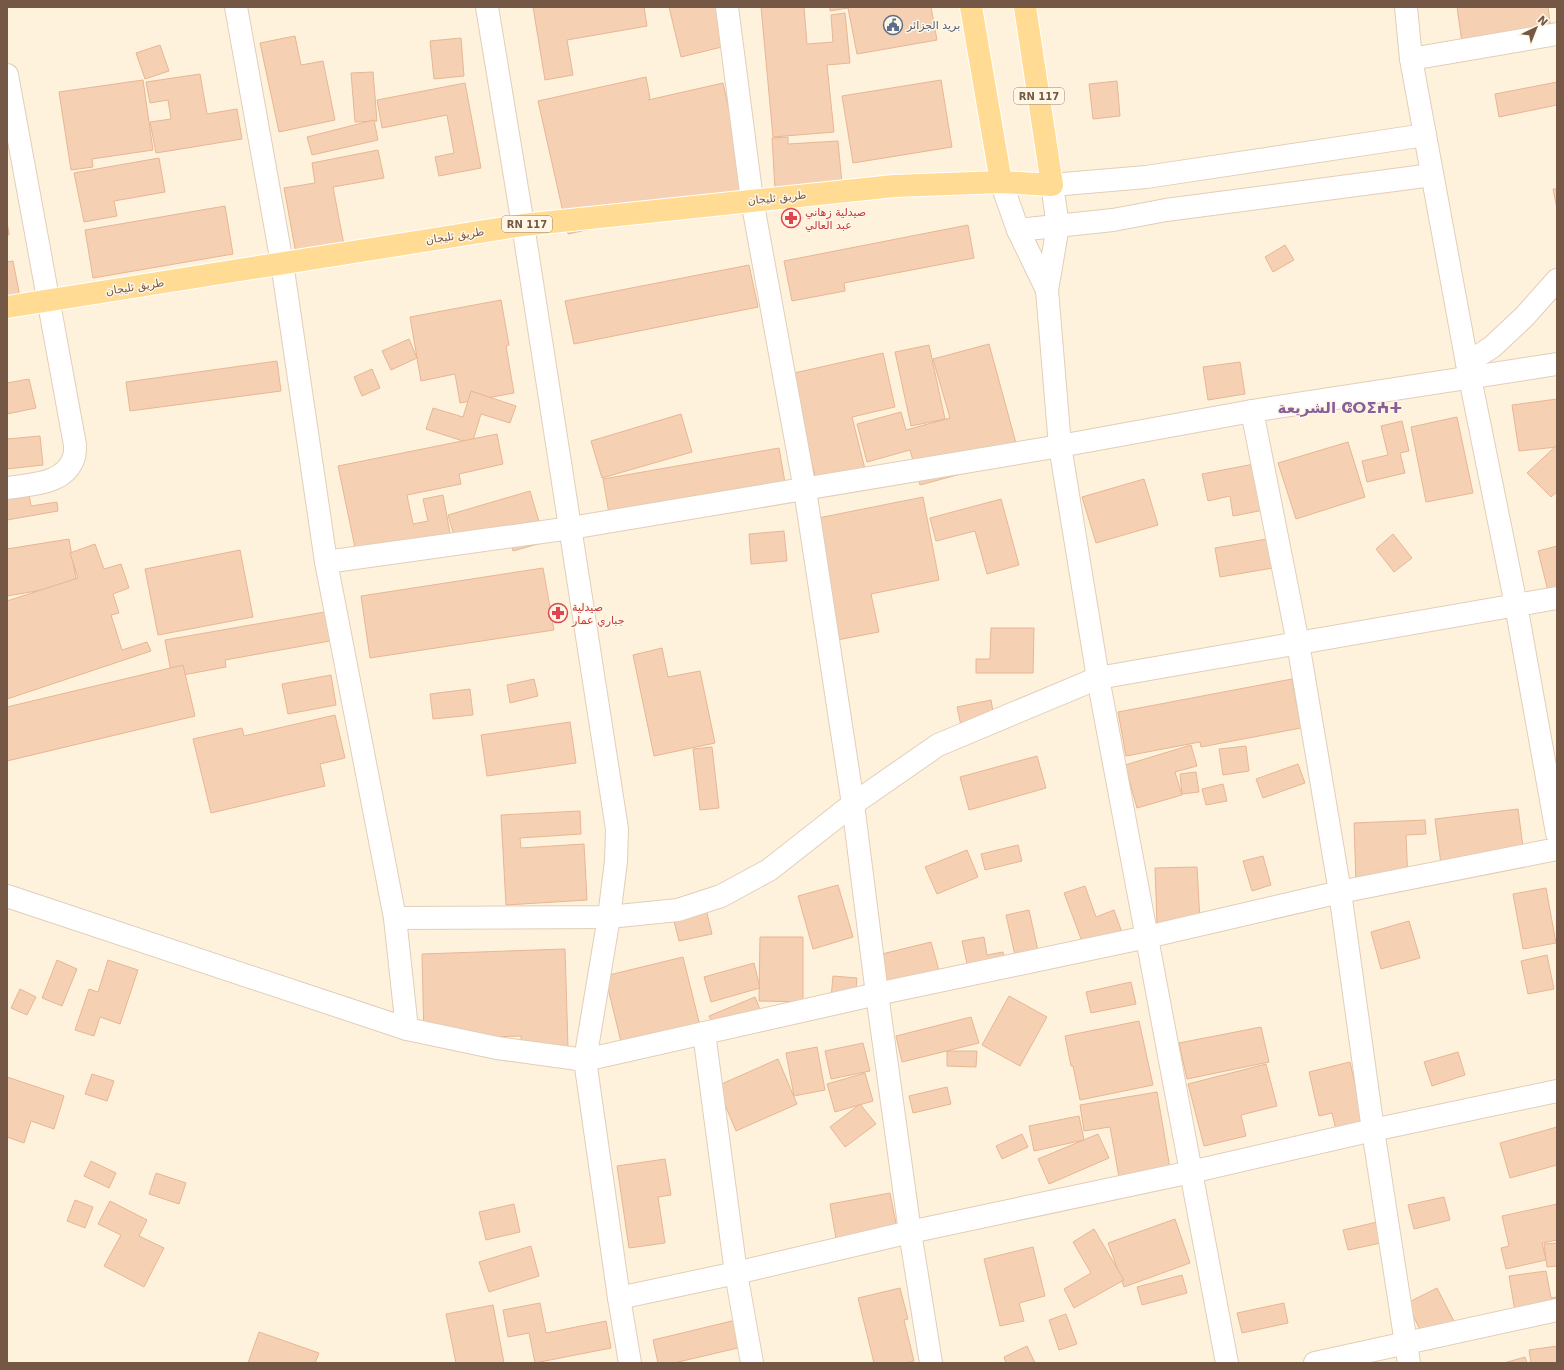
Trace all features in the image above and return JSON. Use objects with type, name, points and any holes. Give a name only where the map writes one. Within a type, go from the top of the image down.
[{"type":"main road","points":[[971,7],[1001,182]]},
{"type":"main road","name":"RN 117","points":[[1025,7],[1052,185]]},
{"type":"main road","name":"طريق ثليجان","points":[[7,307],[523,225],[894,186],[1001,182],[1052,185]]},
{"type":"street","points":[[236,7],[282,263],[326,562],[394,918],[407,1029]]},
{"type":"street","points":[[487,7],[571,528],[617,829],[616,861],[609,917],[585,1060],[619,1298],[630,1363]]},
{"type":"street","points":[[727,7],[752,200],[804,490],[854,804],[877,994],[910,1232],[931,1363]]},
{"type":"street","points":[[1406,7],[1411,59],[1432,175],[1516,604],[1557,833]]},
{"type":"street","points":[[1411,59],[1557,34]]},
{"type":"street","points":[[7,75],[75,445],[75,457],[68,468],[60,476],[52,481],[7,488]]},
{"type":"street","points":[[1227,1363],[1098,678],[1060,446],[1047,290],[1058,226],[1052,185],[1146,177],[1425,135]]},
{"type":"street","points":[[1018,230],[1113,220],[1166,210],[1432,175]]},
{"type":"street","points":[[1001,182],[1018,230],[1047,290]]},
{"type":"street","points":[[1469,370],[1524,317],[1557,280]]},
{"type":"street","points":[[326,562],[571,528],[804,490],[1060,446],[1469,370],[1557,364]]},
{"type":"street","points":[[1252,411],[1298,643],[1340,892],[1373,1130],[1407,1353]]},
{"type":"street","points":[[394,918],[609,917],[678,910],[721,896],[769,870],[854,804],[938,745],[1098,678],[1557,598]]},
{"type":"street","points":[[7,896],[407,1029],[497,1048],[585,1060],[877,994],[1147,937],[1340,892],[1557,849]]},
{"type":"street","points":[[704,1033],[736,1273],[752,1363]]},
{"type":"street","points":[[619,1298],[736,1273],[910,1232],[1191,1172],[1373,1130],[1557,1091]]},
{"type":"street","points":[[1315,1363],[1407,1353],[1557,1310]]},
{"type":"building","points":[[533,7],[644,7],[647,26],[567,40],[573,75],[545,80]]},
{"type":"building","points":[[669,7],[717,7],[726,46],[681,57]]},
{"type":"building","points":[[761,7],[804,7],[807,44],[833,42],[831,15],[845,13],[850,63],[827,65],[834,132],[773,137]]},
{"type":"building","name":"بريد الجزائر","points":[[830,7],[931,7],[937,40],[857,54],[848,8],[830,11]]},
{"type":"building","points":[[1457,7],[1548,7],[1553,45],[1464,57]]},
{"type":"building","points":[[295,36],[301,65],[323,61],[335,120],[279,132],[260,43]]},
{"type":"building","points":[[461,38],[464,76],[434,79],[430,41]]},
{"type":"building","points":[[160,45],[169,71],[145,79],[136,53]]},
{"type":"building","points":[[373,72],[377,121],[355,122],[351,73]]},
{"type":"building","points":[[200,74],[207,114],[237,109],[242,139],[156,153],[150,122],[171,119],[168,100],[150,103],[146,82]]},
{"type":"building","points":[[646,77],[650,98],[648,100],[723,83],[748,194],[568,234],[538,101]]},
{"type":"building","points":[[143,80],[153,150],[92,159],[93,167],[71,170],[59,92]]},
{"type":"building","points":[[941,80],[952,147],[853,163],[842,96]]},
{"type":"building","points":[[1117,81],[1120,116],[1093,119],[1089,84]]},
{"type":"building","points":[[1557,82],[1557,105],[1499,117],[1495,94]]},
{"type":"building","points":[[465,83],[481,168],[439,176],[435,157],[454,153],[447,115],[382,128],[377,100]]},
{"type":"building","points":[[374,120],[378,140],[312,155],[307,137]]},
{"type":"building","points":[[788,137],[788,144],[838,141],[842,184],[775,189],[772,138]]},
{"type":"building","points":[[378,150],[384,178],[333,187],[344,245],[296,254],[284,188],[315,183],[312,163]]},
{"type":"building","points":[[159,158],[165,192],[114,201],[117,216],[84,222],[74,173]]},
{"type":"building","points":[[1553,189],[1557,189],[1557,209]]},
{"type":"building","points":[[225,206],[233,254],[93,278],[85,230]]},
{"type":"building","points":[[7,221],[9,235],[7,235]]},
{"type":"building","points":[[968,225],[974,258],[844,283],[845,291],[792,301],[784,261]]},
{"type":"building","points":[[1285,245],[1294,260],[1273,272],[1265,257]]},
{"type":"building","points":[[13,261],[20,297],[7,299],[7,262]]},
{"type":"building","points":[[749,265],[758,307],[574,344],[565,301]]},
{"type":"building","points":[[501,300],[509,345],[506,346],[514,393],[460,403],[455,374],[421,381],[410,317]]},
{"type":"building","points":[[409,339],[417,358],[391,370],[382,351]]},
{"type":"building","points":[[989,344],[1020,458],[920,485],[910,450],[867,462],[857,424],[901,412],[906,430],[950,418],[933,359]]},
{"type":"building","points":[[929,345],[945,419],[911,426],[895,352]]},
{"type":"building","points":[[883,353],[895,407],[852,417],[867,477],[818,488],[790,374]]},
{"type":"building","points":[[277,361],[281,391],[130,411],[126,382]]},
{"type":"building","points":[[1240,362],[1245,394],[1208,400],[1203,367]]},
{"type":"building","points":[[372,369],[380,388],[362,396],[354,377]]},
{"type":"building","points":[[29,379],[36,408],[7,414],[7,383]]},
{"type":"building","points":[[471,391],[516,406],[510,423],[481,414],[472,444],[426,429],[433,408],[463,417]]},
{"type":"building","points":[[1557,399],[1557,447],[1519,451],[1512,405]]},
{"type":"building","points":[[681,414],[692,452],[602,478],[591,441]]},
{"type":"building","points":[[1457,417],[1473,493],[1426,502],[1411,427]]},
{"type":"building","points":[[1402,421],[1409,451],[1400,453],[1405,473],[1367,482],[1362,461],[1388,455],[1381,426]]},
{"type":"building","points":[[497,434],[503,464],[459,474],[461,484],[407,495],[413,524],[428,521],[423,499],[443,495],[452,544],[358,562],[338,466]]},
{"type":"building","points":[[40,436],[43,465],[7,469],[7,439]]},
{"type":"building","points":[[1348,442],[1365,497],[1296,519],[1278,463]]},
{"type":"building","points":[[1557,445],[1557,492],[1551,497],[1527,473]]},
{"type":"building","points":[[779,448],[788,500],[612,531],[603,479]]},
{"type":"building","points":[[1254,464],[1264,510],[1233,516],[1230,496],[1208,501],[1202,474]]},
{"type":"building","points":[[1144,479],[1158,525],[1096,543],[1082,497]]},
{"type":"building","points":[[27,482],[31,506],[57,502],[58,511],[7,520],[7,485]]},
{"type":"building","points":[[530,491],[545,542],[513,551],[508,534],[458,549],[448,515]]},
{"type":"building","points":[[923,497],[939,580],[871,594],[879,632],[837,640],[813,519]]},
{"type":"building","points":[[1001,499],[1019,565],[987,574],[975,531],[936,541],[930,518]]},
{"type":"building","points":[[784,531],[787,561],[751,564],[749,534]]},
{"type":"building","points":[[1393,534],[1412,558],[1394,572],[1376,549]]},
{"type":"building","points":[[69,539],[77,584],[7,596],[7,549]]},
{"type":"building","points":[[1267,539],[1273,568],[1220,577],[1215,548]]},
{"type":"building","points":[[95,544],[104,569],[121,564],[129,588],[113,594],[119,613],[111,615],[122,650],[147,642],[151,651],[7,699],[7,601],[78,578],[70,553]]},
{"type":"building","points":[[1557,546],[1557,589],[1548,591],[1538,551]]},
{"type":"building","points":[[240,550],[253,617],[158,635],[145,569]]},
{"type":"building","points":[[543,568],[554,630],[370,658],[361,596]]},
{"type":"building","points":[[325,612],[330,641],[225,660],[226,667],[172,677],[165,640]]},
{"type":"building","points":[[991,628],[1034,628],[1033,673],[976,673],[976,659],[990,659]]},
{"type":"building","points":[[662,648],[668,677],[700,671],[715,743],[654,756],[633,655]]},
{"type":"building","points":[[183,665],[195,716],[7,761],[7,707]]},
{"type":"building","points":[[331,675],[336,705],[288,714],[282,684]]},
{"type":"building","points":[[534,679],[538,696],[510,703],[507,685]]},
{"type":"building","points":[[1292,679],[1301,728],[1201,747],[1200,742],[1126,756],[1118,712]]},
{"type":"building","points":[[470,689],[473,715],[433,719],[430,694]]},
{"type":"building","points":[[991,700],[995,723],[962,730],[957,707]]},
{"type":"building","points":[[335,715],[345,758],[320,764],[325,786],[211,813],[193,739],[242,728],[244,736]]},
{"type":"building","points":[[570,722],[576,763],[487,776],[481,735]]},
{"type":"building","points":[[1191,745],[1197,766],[1175,772],[1182,795],[1137,808],[1125,765]]},
{"type":"building","points":[[1246,746],[1249,771],[1223,775],[1219,749]]},
{"type":"building","points":[[712,747],[719,808],[700,810],[693,749]]},
{"type":"building","points":[[1037,756],[1046,788],[969,810],[960,777]]},
{"type":"building","points":[[1298,764],[1305,783],[1263,798],[1256,779]]},
{"type":"building","points":[[1196,772],[1199,792],[1182,794],[1180,774]]},
{"type":"building","points":[[1223,784],[1227,801],[1206,805],[1202,789]]},
{"type":"building","points":[[1518,809],[1525,862],[1442,872],[1435,819]]},
{"type":"building","points":[[580,811],[581,834],[520,838],[521,848],[584,844],[587,900],[506,905],[501,815]]},
{"type":"building","points":[[1425,820],[1426,834],[1406,835],[1408,881],[1356,883],[1354,823]]},
{"type":"building","points":[[1018,845],[1022,861],[985,870],[981,854]]},
{"type":"building","points":[[967,850],[978,877],[937,894],[925,867]]},
{"type":"building","points":[[1263,856],[1271,885],[1252,891],[1243,861]]},
{"type":"building","points":[[1197,867],[1200,921],[1157,923],[1155,868]]},
{"type":"building","points":[[838,885],[853,937],[813,949],[798,896]]},
{"type":"building","points":[[1085,886],[1096,917],[1114,910],[1125,941],[1087,955],[1064,893]]},
{"type":"building","points":[[1546,888],[1556,943],[1523,949],[1513,894]]},
{"type":"building","points":[[705,905],[712,934],[679,941],[672,913]]},
{"type":"building","points":[[1029,910],[1041,964],[1018,969],[1006,915]]},
{"type":"building","points":[[1409,921],[1420,958],[1381,969],[1371,932]]},
{"type":"building","points":[[760,937],[803,937],[803,1002],[759,1001]]},
{"type":"building","points":[[984,937],[987,955],[1003,952],[1008,975],[971,982],[962,941]]},
{"type":"building","points":[[931,942],[943,985],[890,998],[878,955]]},
{"type":"building","points":[[565,949],[568,1048],[522,1049],[521,1036],[424,1039],[422,954]]},
{"type":"building","points":[[1547,955],[1554,989],[1528,994],[1521,961]]},
{"type":"building","points":[[683,957],[702,1034],[624,1054],[605,976]]},
{"type":"building","points":[[57,960],[77,969],[62,1006],[42,998]]},
{"type":"building","points":[[108,960],[138,970],[120,1024],[100,1017],[94,1036],[75,1030],[89,989],[98,992]]},
{"type":"building","points":[[754,963],[760,988],[711,1002],[704,977]]},
{"type":"building","points":[[833,976],[857,978],[855,1000],[831,998]]},
{"type":"building","points":[[1131,982],[1136,1004],[1091,1013],[1086,992]]},
{"type":"building","points":[[20,989],[36,997],[27,1015],[11,1008]]},
{"type":"building","points":[[1009,996],[1047,1017],[1020,1066],[982,1045]]},
{"type":"building","points":[[755,997],[763,1017],[718,1036],[709,1016]]},
{"type":"building","points":[[971,1017],[979,1043],[902,1062],[896,1036]]},
{"type":"building","points":[[1139,1021],[1153,1085],[1080,1100],[1065,1036]]},
{"type":"building","points":[[1261,1027],[1269,1062],[1187,1079],[1179,1043]]},
{"type":"building","points":[[863,1043],[870,1071],[831,1079],[825,1051]]},
{"type":"building","points":[[817,1047],[825,1090],[794,1096],[786,1053]]},
{"type":"building","points":[[947,1051],[977,1051],[976,1067],[947,1066]]},
{"type":"building","points":[[1458,1052],[1465,1075],[1432,1086],[1424,1062]]},
{"type":"building","points":[[778,1059],[797,1104],[736,1131],[717,1086]]},
{"type":"building","points":[[1350,1062],[1365,1128],[1337,1134],[1332,1113],[1319,1116],[1309,1072]]},
{"type":"building","points":[[1266,1064],[1277,1106],[1241,1115],[1246,1136],[1204,1146],[1188,1084]]},
{"type":"building","points":[[865,1073],[873,1101],[835,1112],[827,1084]]},
{"type":"building","points":[[92,1074],[114,1081],[107,1101],[85,1094]]},
{"type":"building","points":[[7,1077],[64,1096],[54,1129],[31,1121],[24,1143],[7,1137]]},
{"type":"building","points":[[947,1087],[951,1104],[913,1113],[909,1096]]},
{"type":"building","points":[[1157,1092],[1172,1180],[1121,1188],[1110,1127],[1084,1131],[1080,1105]]},
{"type":"building","points":[[860,1104],[876,1124],[845,1147],[830,1127]]},
{"type":"building","points":[[1079,1116],[1084,1140],[1034,1151],[1029,1126]]},
{"type":"building","points":[[1557,1127],[1557,1165],[1510,1178],[1500,1143]]},
{"type":"building","points":[[1022,1134],[1028,1147],[1002,1159],[996,1146]]},
{"type":"building","points":[[1098,1134],[1109,1158],[1049,1184],[1038,1159]]},
{"type":"building","points":[[665,1159],[671,1195],[658,1197],[665,1243],[629,1248],[617,1166]]},
{"type":"building","points":[[91,1161],[116,1173],[109,1188],[84,1176]]},
{"type":"building","points":[[156,1173],[186,1183],[179,1204],[149,1194]]},
{"type":"building","points":[[890,1193],[899,1239],[838,1250],[830,1204]]},
{"type":"building","points":[[1444,1197],[1450,1220],[1414,1229],[1408,1205]]},
{"type":"building","points":[[75,1200],[93,1207],[85,1228],[67,1221]]},
{"type":"building","points":[[110,1201],[147,1220],[139,1236],[164,1248],[144,1287],[104,1266],[121,1235],[98,1224]]},
{"type":"building","points":[[514,1204],[520,1232],[486,1240],[479,1212]]},
{"type":"building","points":[[1557,1204],[1557,1240],[1542,1243],[1546,1260],[1506,1269],[1501,1248],[1509,1246],[1502,1216]]},
{"type":"building","points":[[1175,1219],[1190,1263],[1124,1287],[1108,1243]]},
{"type":"building","points":[[1377,1222],[1381,1243],[1348,1250],[1343,1230]]},
{"type":"building","points":[[1094,1229],[1124,1280],[1074,1308],[1064,1289],[1091,1273],[1073,1242]]},
{"type":"building","points":[[1557,1243],[1557,1266],[1547,1267],[1544,1244]]},
{"type":"building","points":[[531,1246],[539,1276],[489,1292],[479,1262]]},
{"type":"building","points":[[1033,1247],[1045,1296],[1019,1303],[1024,1321],[1000,1326],[984,1259]]},
{"type":"building","points":[[1546,1271],[1551,1298],[1557,1297],[1557,1317],[1517,1323],[1509,1276]]},
{"type":"building","points":[[1182,1275],[1187,1293],[1142,1305],[1137,1287]]},
{"type":"building","points":[[900,1288],[908,1319],[904,1320],[914,1361],[905,1363],[874,1363],[858,1298]]},
{"type":"building","points":[[1437,1288],[1461,1335],[1430,1350],[1407,1303]]},
{"type":"building","points":[[540,1303],[546,1333],[606,1321],[611,1348],[535,1363],[529,1333],[508,1337],[503,1310]]},
{"type":"building","points":[[1284,1303],[1288,1323],[1242,1333],[1237,1313]]},
{"type":"building","points":[[493,1305],[504,1363],[456,1363],[446,1314]]},
{"type":"building","points":[[1066,1314],[1077,1344],[1059,1350],[1049,1320]]},
{"type":"building","points":[[736,1320],[742,1347],[674,1363],[658,1363],[653,1340]]},
{"type":"building","points":[[259,1332],[319,1353],[315,1363],[248,1363]]},
{"type":"building","points":[[1027,1346],[1035,1363],[1006,1363],[1004,1357]]},
{"type":"building","points":[[1557,1346],[1557,1363],[1531,1363],[1529,1350]]},
{"type":"building","points":[[1525,1357],[1527,1363],[1504,1363]]},
{"type":"place","name":"بريد الجزائر","points":[[893,25]]},
{"type":"place","name":"صيدلية زهاني عبد العالي","points":[[791,218]]},
{"type":"place","name":"صيدلية جباري عمار","points":[[558,613]]},
{"type":"district","name":"الشريعة ⵛⵔⵉⵄⵜ","points":[[1340,408]]}]
